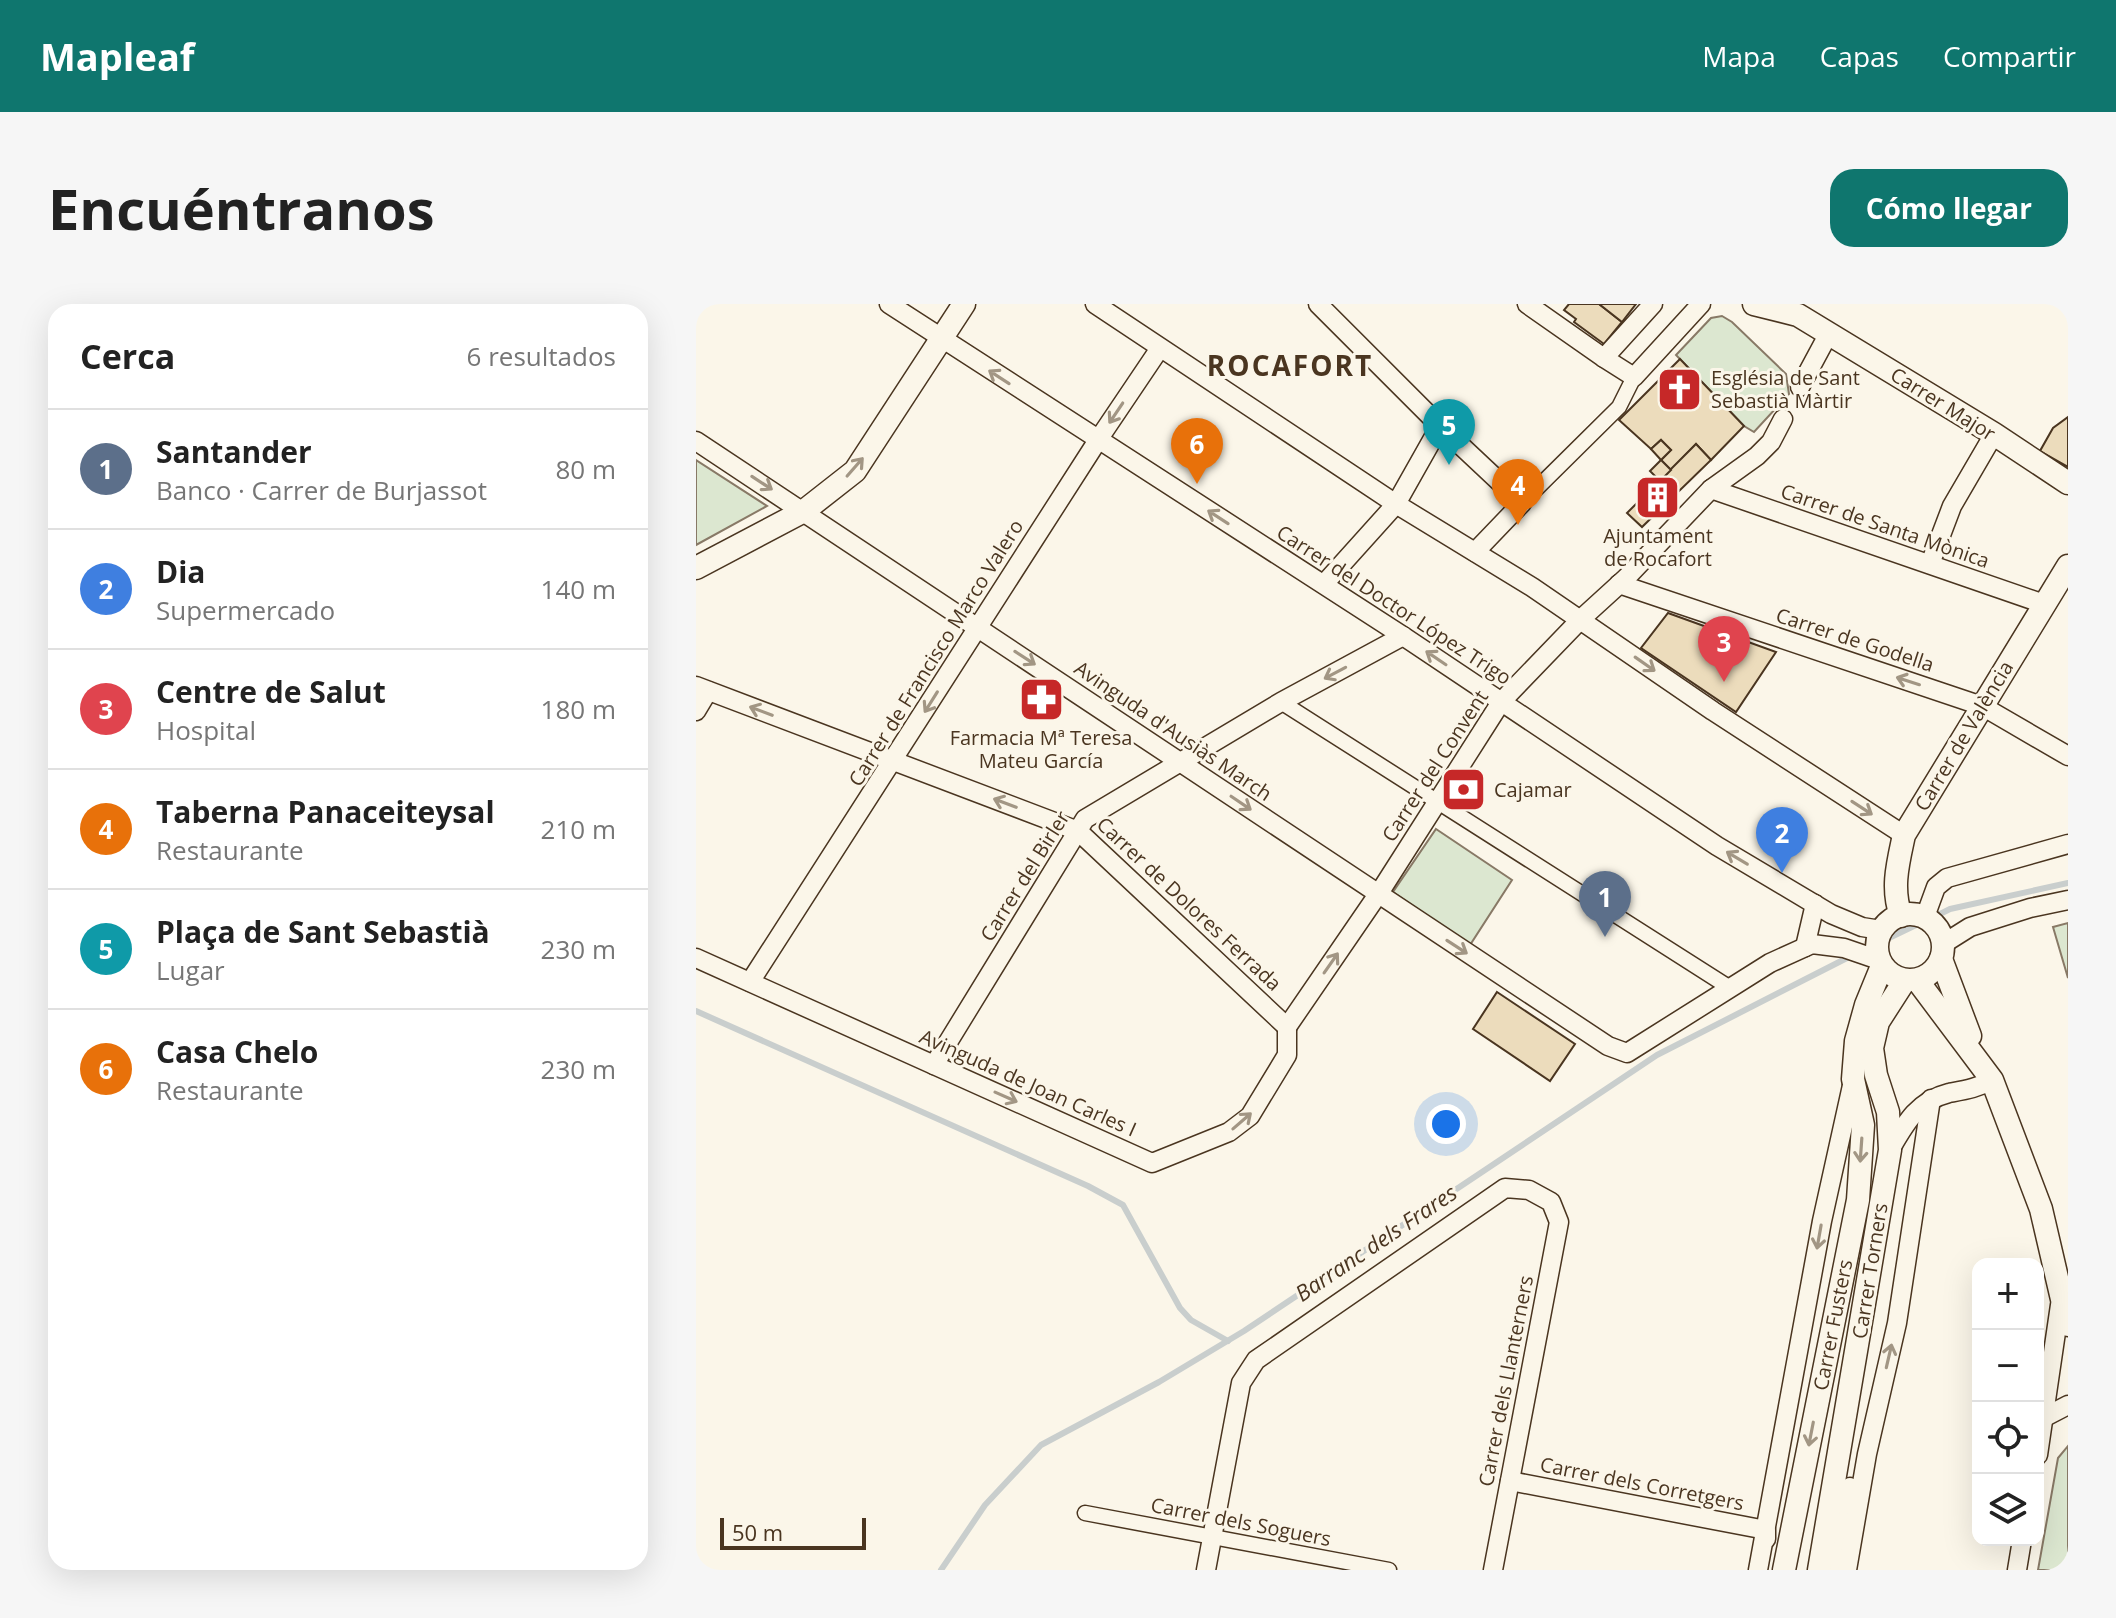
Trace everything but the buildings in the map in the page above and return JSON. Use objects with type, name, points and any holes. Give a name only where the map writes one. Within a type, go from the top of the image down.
[{"type":"street","name":"Carrer del Doctor López Trigo","points":[[889,304],[1324,584],[1717,846],[1815,904],[1862,927],[1881,930]]},
{"type":"street","points":[[696,568],[804,511],[855,471],[964,304]]},
{"type":"street","points":[[1095,304],[1396,504],[1581,619],[1713,711],[1904,835]]},
{"type":"street","points":[[1318,304],[1522,503]]},
{"type":"street","points":[[1527,304],[1634,377]]},
{"type":"street","points":[[1604,358],[1653,304]]},
{"type":"street","points":[[1475,552],[1619,407],[1634,377],[1701,304]]},
{"type":"street","name":"Carrer Major","points":[[1754,304],[1802,309],[1829,333],[2068,483]]},
{"type":"street","points":[[1800,387],[1829,333]]},
{"type":"street","name":"Carrer de Francisco Marco Valero","points":[[750,982],[1160,348]]},
{"type":"street","name":"Carrer del Convent","points":[[1287,1027],[1378,894],[1501,702],[1711,489],[1771,442],[1783,419]]},
{"type":"street","points":[[1324,584],[1396,504],[1440,426]]},
{"type":"street","points":[[1930,564],[1952,506],[1994,434]]},
{"type":"street","name":"Avinguda d'Ausiàs March","points":[[696,441],[1608,1046],[1627,1053],[1730,988]]},
{"type":"street","name":"Carrer de Santa Mònica","points":[[1711,489],[2044,604]]},
{"type":"street","name":"Carrer de València","points":[[1901,916],[1894,898],[1904,835],[2068,566]]},
{"type":"street","name":"Carrer de Godella","points":[[1619,584],[1982,706],[2068,756]]},
{"type":"street","name":"Carrer del Birler","points":[[934,1065],[1085,819],[1281,702],[1403,636]]},
{"type":"street","points":[[696,711],[702,689]]},
{"type":"street","name":"Carrer de Dolores Ferrada","points":[[702,689],[1078,831],[1287,1027]]},
{"type":"street","points":[[1281,702],[1730,988],[1770,963],[1812,944],[1844,948],[1880,963],[1894,977],[1911,980],[1927,976],[1942,951],[1970,927],[2068,900]]},
{"type":"street","points":[[1925,917],[1936,887],[1947,878],[2068,844]]},
{"type":"street","points":[[1805,947],[1815,904]]},
{"type":"street","points":[[1880,963],[1876,949],[1881,930],[1894,917],[1910,913],[1935,924],[1979,1059]]},
{"type":"street","name":"Avinguda de Joan Carles I","points":[[696,958],[1152,1163],[1229,1132],[1250,1116],[1287,1055],[1287,1027]]},
{"type":"street","name":"Carrer Fusters","points":[[1758,1570],[1822,1221],[1853,1079],[1856,1041],[1880,963]]},
{"type":"street","points":[[1911,980],[1979,1059],[1992,1080],[2041,1209],[2068,1325]]},
{"type":"street","name":"Carrer Torners","points":[[1819,1570],[1890,1150],[1888,1112],[1876,1075],[1872,1048],[1878,1022],[1911,980]]},
{"type":"street","name":"Carrer Fusters","points":[[1784,1570],[1858,1200],[1863,1125],[1853,1079]]},
{"type":"street","points":[[1890,1150],[1912,1113],[1931,1099],[1978,1088],[1992,1080]]},
{"type":"street","points":[[1847,1570],[1867,1454],[1897,1323],[1931,1099]]},
{"type":"street","name":"Carrer dels Llanterners","points":[[1212,1537],[1241,1383],[1256,1360],[1505,1188],[1529,1190],[1551,1202],[1559,1222],[1493,1570]]},
{"type":"street","points":[[2044,1422],[2060,1298]]},
{"type":"street","points":[[2045,1417],[2068,1405]]},
{"type":"street","points":[[1831,1570],[1852,1479],[1867,1454]]},
{"type":"street","name":"Carrer dels Corretgers","points":[[1510,1481],[1766,1530]]},
{"type":"street","name":"Carrer dels Soguers","points":[[1085,1513],[1389,1570]]},
{"type":"street","name":"Carrer Fusters","points":[[1766,1530],[1766,1570]]},
{"type":"street","points":[[1206,1570],[1212,1537]]},
{"type":"street","points":[[2017,1570],[2021,1546]]},
{"type":"green space","points":[[1722,316],[1786,374],[1789,394],[1754,432],[1744,426],[1676,355],[1711,318]]},
{"type":"green space","points":[[696,460],[767,506],[696,545]]},
{"type":"green space","points":[[1436,829],[1512,880],[1470,945],[1393,892]]},
{"type":"green space","points":[[2068,923],[2068,978],[2053,927]]},
{"type":"green space","points":[[2068,1446],[2068,1570],[2038,1570],[2044,1546],[2058,1458]]},
{"type":"waterway","name":"Barranc dels Frares","points":[[1940,914],[1950,909],[2068,883]]},
{"type":"waterway","name":"Barranc dels Frares","points":[[1889,938],[1916,925]]},
{"type":"waterway","name":"Barranc dels Frares","points":[[941,1570],[985,1505],[1041,1445],[1159,1382],[1244,1331],[1657,1055],[1847,958]]},
{"type":"waterway","points":[[696,1011],[1088,1186],[1123,1205],[1180,1308],[1191,1320],[1228,1341]]},
{"type":"place","name":"Església de Sant Sebastià Màrtir","points":[[1680,389]]},
{"type":"place","name":"Plaça de Sant Sebastià","points":[[1449,465]]},
{"type":"place","name":"Casa Chelo","points":[[1197,484]]},
{"type":"place","name":"Ajuntament de Rocafort","points":[[1658,497]]},
{"type":"place","name":"Taberna Panaceiteysal","points":[[1518,525]]},
{"type":"place","name":"Centre de Salut","points":[[1724,682]]},
{"type":"place","name":"Farmacia Mª Teresa Mateu García","points":[[1041,699]]},
{"type":"place","name":"Cajamar","points":[[1463,790]]},
{"type":"place","name":"Dia","points":[[1782,873]]},
{"type":"place","name":"Santander","points":[[1605,937]]},
{"type":"district","name":"ROCAFORT","points":[[1290,366]]}]
